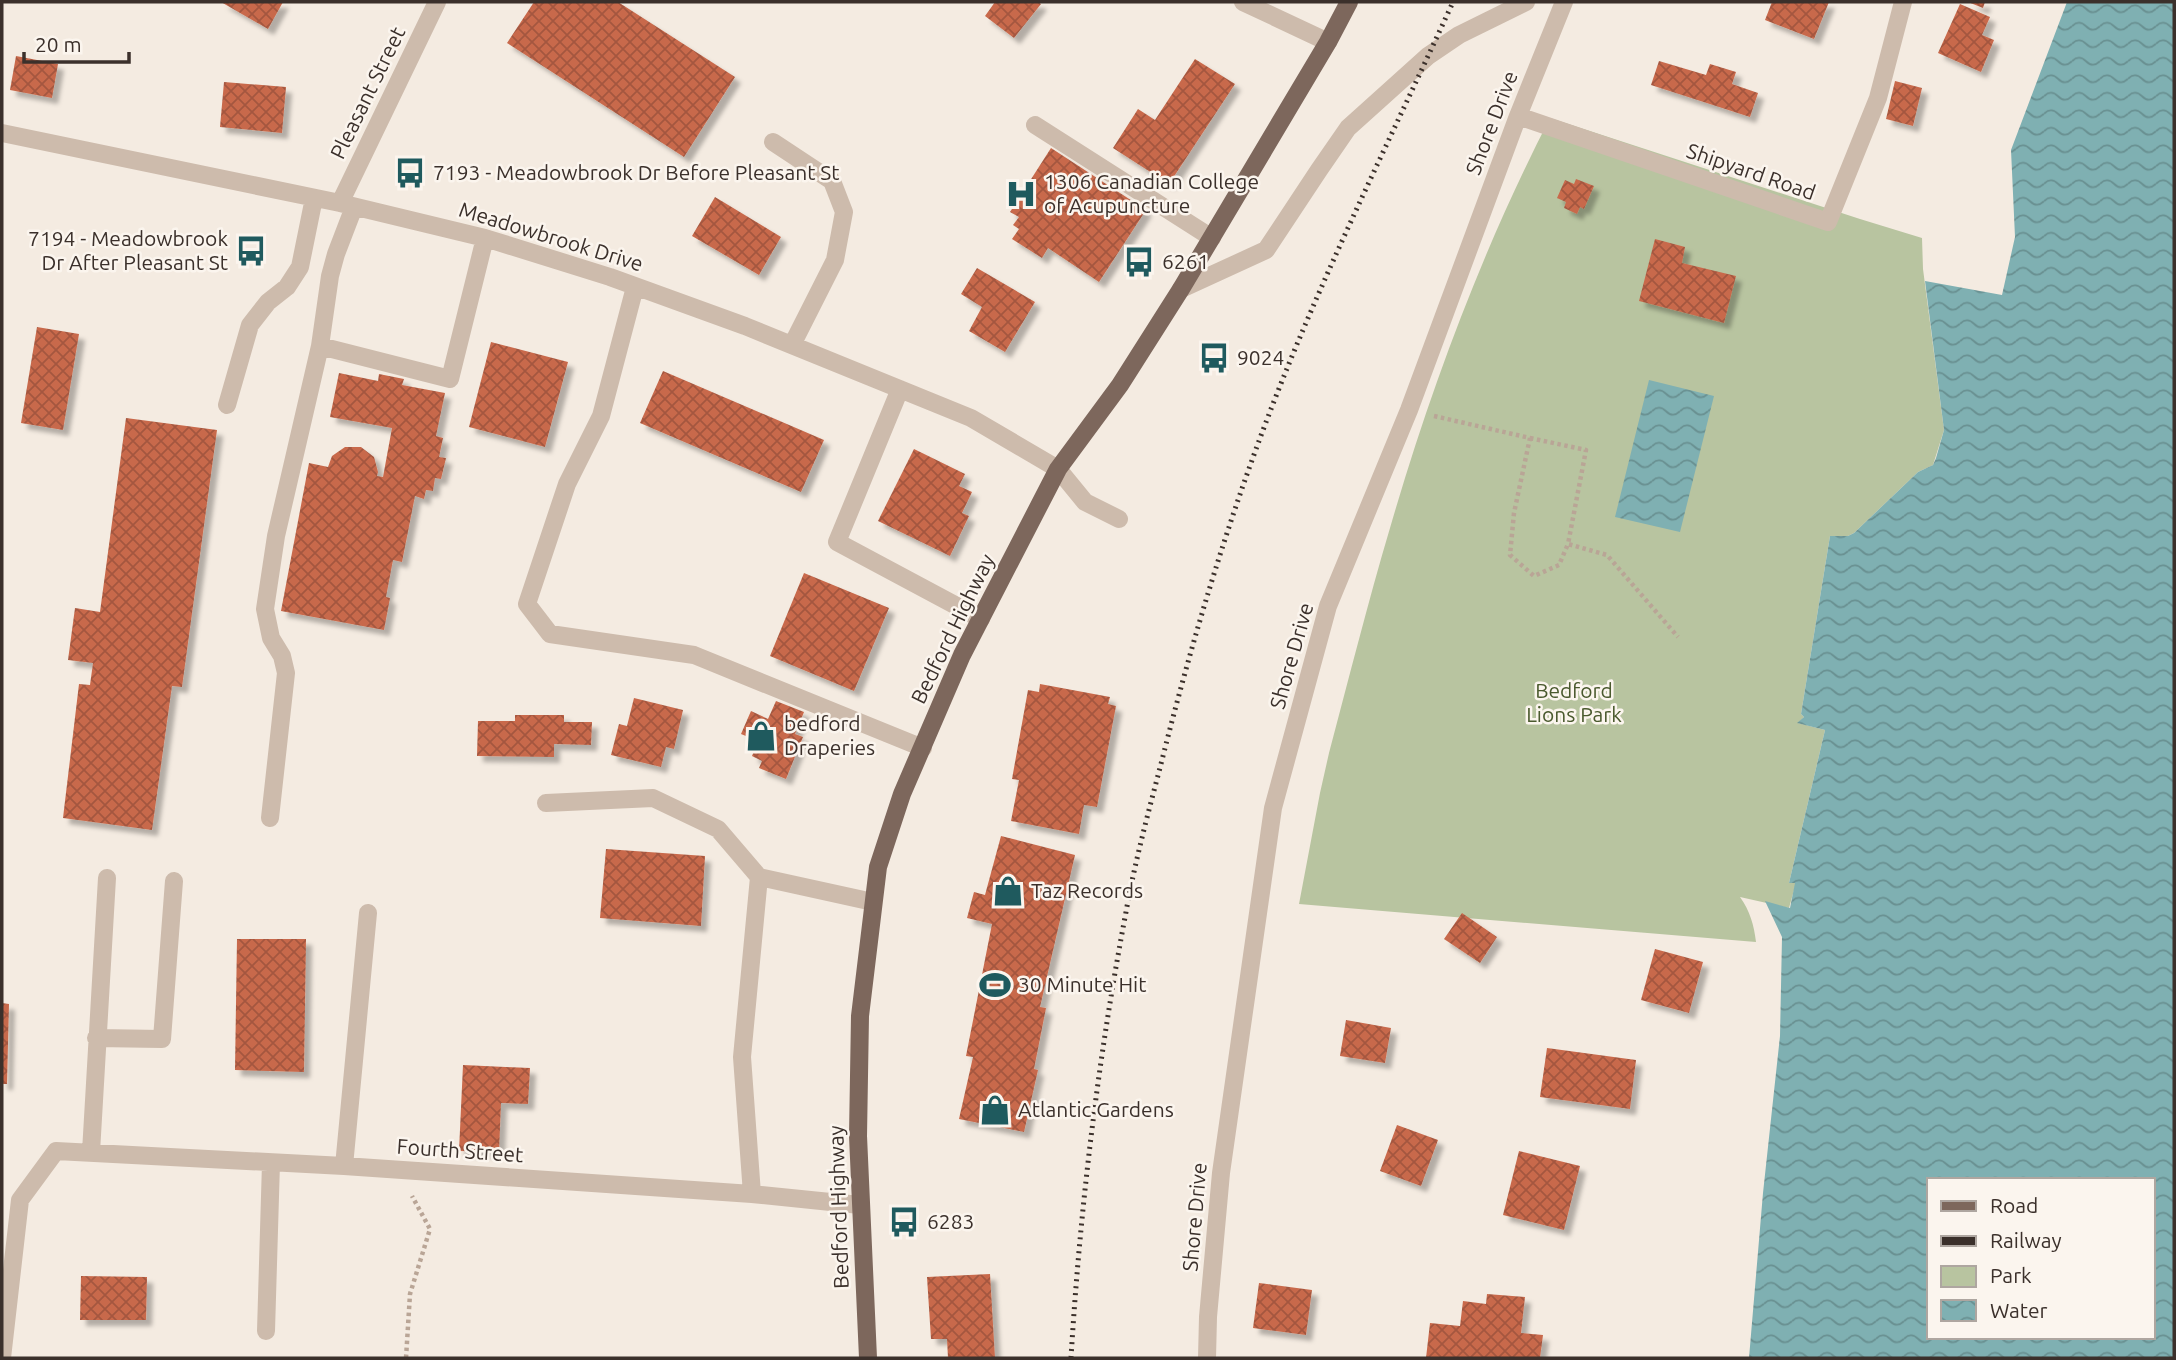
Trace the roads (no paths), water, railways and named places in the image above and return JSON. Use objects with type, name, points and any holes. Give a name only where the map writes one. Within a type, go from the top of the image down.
[{"type":"main road","name":"Bedford Highway","points":[[868,1358],[858,1136],[860,1016],[878,867],[902,794],[962,655],[1058,469],[1120,385],[1181,289],[1328,43],[1349,2]]},
{"type":"street","name":"Pleasant Street","points":[[270,818],[286,673],[282,656],[271,638],[265,609],[276,536],[320,346],[330,276],[347,205],[437,2]]},
{"type":"street","points":[[1243,2],[1328,43]]},
{"type":"street","points":[[1181,289],[1266,250],[1349,128],[1428,56],[1459,36],[1526,2]]},
{"type":"street","name":"Shore Drive","points":[[1207,1358],[1221,1173],[1273,808],[1328,606],[1409,410],[1518,116],[1564,2]]},
{"type":"street","name":"Shipyard Road","points":[[1518,116],[1828,222],[1878,98],[1903,2]]},
{"type":"street","points":[[1035,125],[1212,238]]},
{"type":"street","name":"Meadowbrook Drive","points":[[2,133],[347,205],[485,238],[745,326],[971,418],[1058,469]]},
{"type":"street","points":[[773,142],[832,181],[844,212],[835,260],[792,345]]},
{"type":"street","points":[[227,405],[250,326],[268,302],[287,287],[300,267],[314,198]]},
{"type":"street","points":[[320,346],[450,379],[485,238]]},
{"type":"street","points":[[635,287],[601,415],[567,484],[527,604],[550,634],[694,655],[923,748]]},
{"type":"street","points":[[900,389],[837,542],[981,619]]},
{"type":"street","points":[[1058,469],[1085,502],[1119,519]]},
{"type":"street","points":[[546,803],[653,798],[718,829],[759,877],[873,902]]},
{"type":"street","points":[[752,1194],[742,1057],[759,877]]},
{"type":"street","points":[[91,1152],[107,878]]},
{"type":"street","points":[[96,1038],[162,1039],[174,881]]},
{"type":"street","points":[[344,1166],[368,914]]},
{"type":"street","name":"Fourth Street","points":[[2,1358],[20,1200],[56,1151],[344,1166],[752,1194],[860,1205]]},
{"type":"street","points":[[265,1331],[271,1163]]},
{"type":"water","points":[[2067,2],[2174,2],[2174,1358],[1749,1358],[1780,1036],[1782,937],[1765,901],[1790,908],[1795,883],[1789,883],[1825,730],[1797,723],[1804,717],[1801,714],[1830,536],[1848,536],[1854,533],[1918,472],[1933,465],[1936,458],[1944,430],[1925,281],[2002,295],[2015,237],[2011,150]]},
{"type":"water","points":[[1649,380],[1714,396],[1680,532],[1615,517]]},
{"type":"railway","points":[[1071,1358],[1091,1134],[1116,967],[1138,855],[1187,665],[1230,524],[1280,386],[1342,240],[1453,2]]},
{"type":"place","name":"7193 - Meadowbrook Dr Before Pleasant St","points":[[410,173]]},
{"type":"place","name":"1306 Canadian College of Acupuncture","points":[[1021,194]]},
{"type":"place","name":"7194 - Meadowbrook Dr After Pleasant St","points":[[251,251]]},
{"type":"place","name":"6261","points":[[1139,262]]},
{"type":"place","name":"9024","points":[[1214,358]]},
{"type":"place","name":"bedford Draperies","points":[[761,736]]},
{"type":"place","name":"Taz Records","points":[[1008,891]]},
{"type":"place","name":"30 Minute Hit","points":[[995,985]]},
{"type":"place","name":"Atlantic Gardens","points":[[995,1110]]},
{"type":"place","name":"6283","points":[[904,1222]]},
{"type":"park label","name":"Bedford Lions Park","points":[[1574,703]]}]
